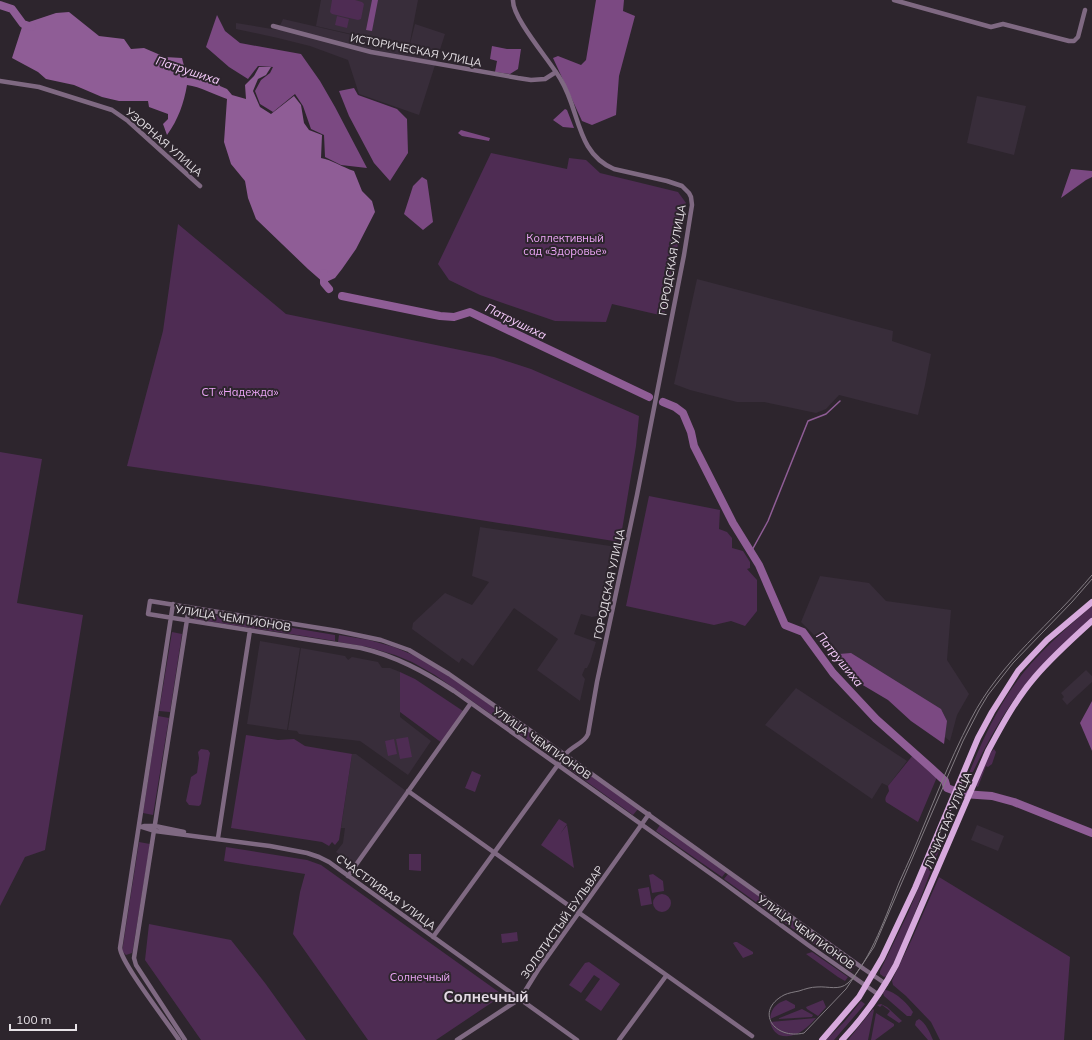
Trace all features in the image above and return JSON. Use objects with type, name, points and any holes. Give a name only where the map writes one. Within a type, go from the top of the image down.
[{"type":"main road","name":"ЛУЧИСТАЯ УЛИЦА","points":[[822,1040],[866,987],[873,975],[909,900],[959,780],[985,724],[1018,671],[1047,640],[1092,602]]},
{"type":"main road","name":"ЛУЧИСТАЯ УЛИЦА","points":[[842,1040],[856,1025],[879,995],[896,966],[988,751],[1003,722],[1026,689],[1064,646],[1092,621]]},
{"type":"street","name":"ГОРОДСКАЯ УЛИЦА","points":[[433,938],[564,755],[570,749],[583,742],[588,734],[597,682],[636,503],[684,255],[691,210],[691,197],[686,189],[675,184],[606,166],[588,149],[566,89],[556,72],[519,20],[514,8],[513,0]]},
{"type":"street","points":[[894,0],[990,27],[1003,24],[1074,41],[1078,37],[1086,10]]},
{"type":"street","name":"ИСТОРИЧЕСКАЯ УЛИЦА","points":[[273,26],[371,52],[518,78],[531,80],[545,79],[556,72]]},
{"type":"street","name":"УЗОРНАЯ УЛИЦА","points":[[0,81],[40,87],[112,110],[128,121],[200,186]]},
{"type":"street","name":"УЛИЦА ЧЕМПИОНОВ","points":[[879,995],[471,703],[432,677],[400,660],[380,653],[340,644],[148,614],[150,601],[338,631],[381,640],[398,645],[418,654],[449,674],[649,814],[886,984]]},
{"type":"street","points":[[173,604],[120,948],[121,954],[179,1040]]},
{"type":"street","points":[[185,1040],[136,966],[134,958],[189,607]]},
{"type":"street","points":[[218,838],[250,630]]},
{"type":"street","points":[[348,876],[471,703]]},
{"type":"street","points":[[408,792],[752,1036]]},
{"type":"street","name":"ЗОЛОТИСТЫЙ БУЛЬВАР","points":[[457,1040],[511,1005],[519,998],[649,814]]},
{"type":"street","name":"СЧАСТЛИВАЯ УЛИЦА","points":[[139,826],[312,854],[329,862],[577,1040]]},
{"type":"street","points":[[121,954],[126,957],[130,957],[135,953]]},
{"type":"street","points":[[619,1040],[666,976]]},
{"type":"shaded area","points":[[321,0],[418,0],[409,47],[316,26]]},
{"type":"shaded area","points":[[372,0],[378,0],[372,31],[366,30]]},
{"type":"shaded area","points":[[596,0],[624,0],[623,11],[635,16],[619,76],[616,115],[592,125],[582,121],[553,58],[558,56],[581,65],[586,60]]},
{"type":"shaded area","points":[[69,12],[99,36],[124,39],[131,49],[144,48],[165,57],[182,58],[187,78],[206,79],[215,77],[220,86],[227,89],[232,95],[246,99],[245,85],[254,76],[259,67],[271,67],[266,75],[258,79],[253,91],[260,107],[271,114],[294,96],[301,105],[304,123],[309,130],[322,135],[321,158],[354,171],[362,191],[372,201],[375,212],[356,249],[335,278],[324,283],[256,219],[248,198],[245,181],[231,164],[224,142],[227,99],[187,85],[180,111],[167,135],[163,124],[168,119],[168,114],[149,107],[148,101],[119,101],[102,97],[74,85],[46,79],[38,72],[12,58],[23,24],[56,13]]},
{"type":"shaded area","points":[[217,15],[225,31],[240,43],[301,54],[320,81],[367,168],[341,165],[325,157],[324,135],[311,129],[303,106],[295,94],[273,112],[260,104],[255,91],[261,80],[270,73],[273,67],[258,66],[248,79],[229,67],[206,47]]},
{"type":"shaded area","points":[[283,19],[409,48],[415,24],[445,34],[419,115],[359,94],[348,60],[310,46],[236,29],[236,23],[278,30]]},
{"type":"shaded area","points":[[492,46],[507,49],[521,49],[518,69],[510,74],[495,72],[497,61],[490,59]]},
{"type":"shaded area","points":[[354,88],[358,95],[397,109],[407,119],[408,153],[390,181],[374,163],[349,116],[339,91]]},
{"type":"shaded area","points":[[977,96],[1026,106],[1014,155],[967,143]]},
{"type":"shaded area","points":[[565,109],[567,110],[574,128],[563,127],[553,120]]},
{"type":"shaded area","points":[[461,130],[490,138],[489,141],[462,136],[458,133]]},
{"type":"shaded area","points":[[1071,169],[1092,171],[1092,177],[1061,198]]},
{"type":"shaded area","points":[[422,177],[427,180],[433,222],[423,230],[404,214],[413,186]]},
{"type":"shaded area","points":[[697,279],[893,331],[892,341],[931,354],[918,415],[839,395],[826,409],[816,413],[764,402],[737,402],[690,390],[674,384]]},
{"type":"shaded area","points":[[480,527],[617,547],[602,615],[592,617],[581,614],[574,634],[596,642],[590,662],[582,675],[585,679],[580,701],[537,670],[558,639],[514,608],[473,666],[462,658],[459,663],[412,629],[413,623],[445,593],[472,605],[489,582],[472,576]]},
{"type":"shaded area","points":[[820,576],[869,583],[886,601],[951,610],[947,660],[969,694],[957,715],[950,741],[819,640],[801,622]]},
{"type":"shaded area","points":[[260,641],[300,648],[287,730],[247,724]]},
{"type":"shaded area","points":[[301,648],[345,656],[348,660],[352,657],[378,662],[382,668],[390,668],[400,672],[400,717],[431,741],[408,775],[360,741],[299,734],[297,731],[288,730]]},
{"type":"shaded area","points":[[851,653],[941,709],[947,721],[944,744],[911,721],[888,700],[861,684],[842,666],[839,654]]},
{"type":"shaded area","points":[[1086,670],[1092,676],[1092,682],[1067,705],[1062,699],[1064,697],[1061,693]]},
{"type":"shaded area","points":[[796,688],[907,761],[888,786],[882,783],[872,799],[765,725]]},
{"type":"shaded area","points":[[1092,701],[1092,751],[1080,723]]},
{"type":"shaded area","points":[[352,754],[356,754],[406,791],[354,865],[336,852],[343,843],[345,828],[341,828]]},
{"type":"shaded area","points":[[977,825],[1004,836],[998,851],[971,840]]},
{"type":"green space","points":[[332,0],[355,0],[362,2],[364,4],[361,19],[358,20],[332,14],[330,12]]},
{"type":"green space","points":[[337,16],[349,19],[347,28],[335,25]]},
{"type":"green space","name":"Коллективный сад «Здоровье»","points":[[491,153],[567,169],[569,158],[586,160],[600,173],[678,192],[686,203],[664,316],[612,304],[606,322],[555,321],[480,295],[449,280],[438,264]]},
{"type":"green space","name":"СТ «Надежда»","points":[[178,224],[286,314],[494,357],[531,369],[639,416],[636,446],[620,542],[127,466],[163,331]]},
{"type":"green space","points":[[0,452],[42,459],[17,603],[83,615],[45,850],[25,857],[0,906]]},
{"type":"green space","points":[[649,496],[720,510],[719,529],[727,532],[732,538],[732,548],[743,551],[750,562],[750,568],[747,569],[757,580],[757,611],[745,626],[731,621],[714,625],[626,606]]},
{"type":"green space","points":[[1092,606],[1092,618],[1042,665],[1016,697],[984,749],[968,782],[966,781],[986,733],[1012,688],[1039,655]]},
{"type":"green space","points":[[196,612],[335,635],[335,641],[194,619]]},
{"type":"green space","points":[[172,632],[182,634],[170,712],[159,711]]},
{"type":"green space","points":[[339,635],[369,640],[394,647],[413,655],[439,669],[552,748],[548,754],[435,675],[412,662],[368,647],[338,642]]},
{"type":"green space","points":[[400,672],[415,679],[463,711],[442,743],[400,712]]},
{"type":"green space","points":[[158,716],[169,718],[153,815],[143,813]]},
{"type":"green space","points":[[246,735],[278,740],[294,739],[305,746],[352,754],[339,840],[335,845],[332,842],[329,846],[322,842],[231,828]]},
{"type":"green space","points":[[408,737],[412,757],[400,759],[396,739]]},
{"type":"green space","points":[[394,739],[397,754],[388,756],[385,741]]},
{"type":"green space","points":[[201,749],[208,750],[210,753],[201,804],[199,806],[189,805],[186,801],[191,777],[197,773],[199,758],[198,752]]},
{"type":"green space","points":[[994,749],[996,752],[992,764],[988,767],[986,766],[978,787],[976,786],[984,766]]},
{"type":"green space","points":[[913,755],[937,777],[918,822],[886,802],[885,799],[889,791],[888,786]]},
{"type":"green space","points":[[573,763],[638,809],[633,815],[569,769]]},
{"type":"green space","points":[[472,771],[481,775],[475,792],[465,788]]},
{"type":"green space","points":[[559,819],[567,824],[560,834],[567,825],[574,868],[541,845]]},
{"type":"green space","points":[[660,825],[726,872],[722,877],[656,831]]},
{"type":"green space","points":[[139,842],[150,844],[133,949],[132,953],[126,955],[122,951]]},
{"type":"green space","points":[[940,845],[940,848],[909,929],[887,976],[884,977],[880,974],[880,971],[908,913],[936,846]]},
{"type":"green space","name":"Солнечный","points":[[226,847],[307,860],[321,865],[503,995],[436,1040],[368,1040],[293,934],[300,892],[305,874],[224,861]]},
{"type":"green space","points":[[409,854],[421,854],[421,871],[409,870]]},
{"type":"green space","points":[[653,874],[663,881],[664,891],[652,893],[649,875]]},
{"type":"green space","points":[[728,874],[855,966],[851,971],[724,879]]},
{"type":"green space","points":[[939,877],[1070,957],[1064,1040],[940,1040],[931,1022],[893,985],[892,981],[894,976]]},
{"type":"green space","points":[[649,887],[652,904],[641,906],[638,889]]},
{"type":"green space","points":[[662,894],[668,897],[671,903],[668,909],[662,912],[656,909],[653,903],[656,897]]},
{"type":"green space","points":[[149,924],[231,940],[265,983],[306,1040],[201,1040],[145,960]]},
{"type":"green space","points":[[517,932],[518,941],[502,943],[501,934]]},
{"type":"green space","points":[[735,942],[753,952],[753,954],[743,958],[733,943]]},
{"type":"green space","points":[[812,952],[848,977],[845,981],[806,954]]},
{"type":"green space","points":[[589,962],[620,984],[601,1011],[585,1000],[600,979],[594,975],[581,993],[569,985],[585,963]]},
{"type":"green space","points":[[885,990],[897,995],[908,1005],[913,1012],[911,1016],[907,1016],[884,996],[883,993]]},
{"type":"green space","points":[[786,1000],[795,1005],[795,1008],[770,1019],[775,1006]]},
{"type":"green space","points":[[823,1000],[826,1007],[818,1016],[806,1007]]},
{"type":"green space","points":[[861,1001],[865,1004],[834,1040],[826,1040],[844,1022]]},
{"type":"green space","points":[[881,1004],[887,1007],[902,1021],[899,1023],[887,1015],[890,1011],[882,1005],[880,1007],[877,1005]]},
{"type":"green space","points":[[802,1009],[813,1015],[812,1017],[777,1019]]},
{"type":"green space","points":[[873,1009],[868,1040],[848,1040]]},
{"type":"green space","points":[[876,1013],[894,1024],[894,1026],[875,1040],[871,1040]]},
{"type":"green space","points":[[816,1018],[805,1029],[790,1036],[777,1034],[773,1030],[770,1022]]},
{"type":"green space","points":[[919,1019],[926,1026],[933,1040],[928,1040],[915,1025],[916,1021]]},
{"type":"waterway","name":"Патрушиха","points":[[0,5],[12,9],[23,24],[32,27]]},
{"type":"waterway","name":"Патрушиха","points":[[324,273],[324,283],[329,289]]},
{"type":"waterway","name":"Патрушиха","points":[[342,296],[440,316],[454,317],[470,312],[649,397]]},
{"type":"waterway","points":[[751,552],[768,521],[808,421],[826,414],[840,401]]},
{"type":"waterway","name":"Патрушиха","points":[[663,402],[675,407],[683,413],[691,432],[694,446],[733,523],[759,565],[785,625],[803,632],[833,673],[876,719],[945,781],[947,788],[963,794],[992,796],[1014,802],[1092,833]]},
{"type":"tram line","points":[[1092,575],[1077,593],[1011,661],[983,698],[971,719],[947,769],[878,936],[871,949],[864,962],[856,973],[848,983],[841,987],[812,987],[784,995],[775,1002],[770,1009],[769,1016],[772,1023],[777,1028],[784,1032],[793,1034],[804,1033],[846,989],[874,947],[963,741],[979,710],[988,695],[1013,663],[1092,579]]},
{"type":"district","name":"Солнечный","points":[[486,996]]}]
